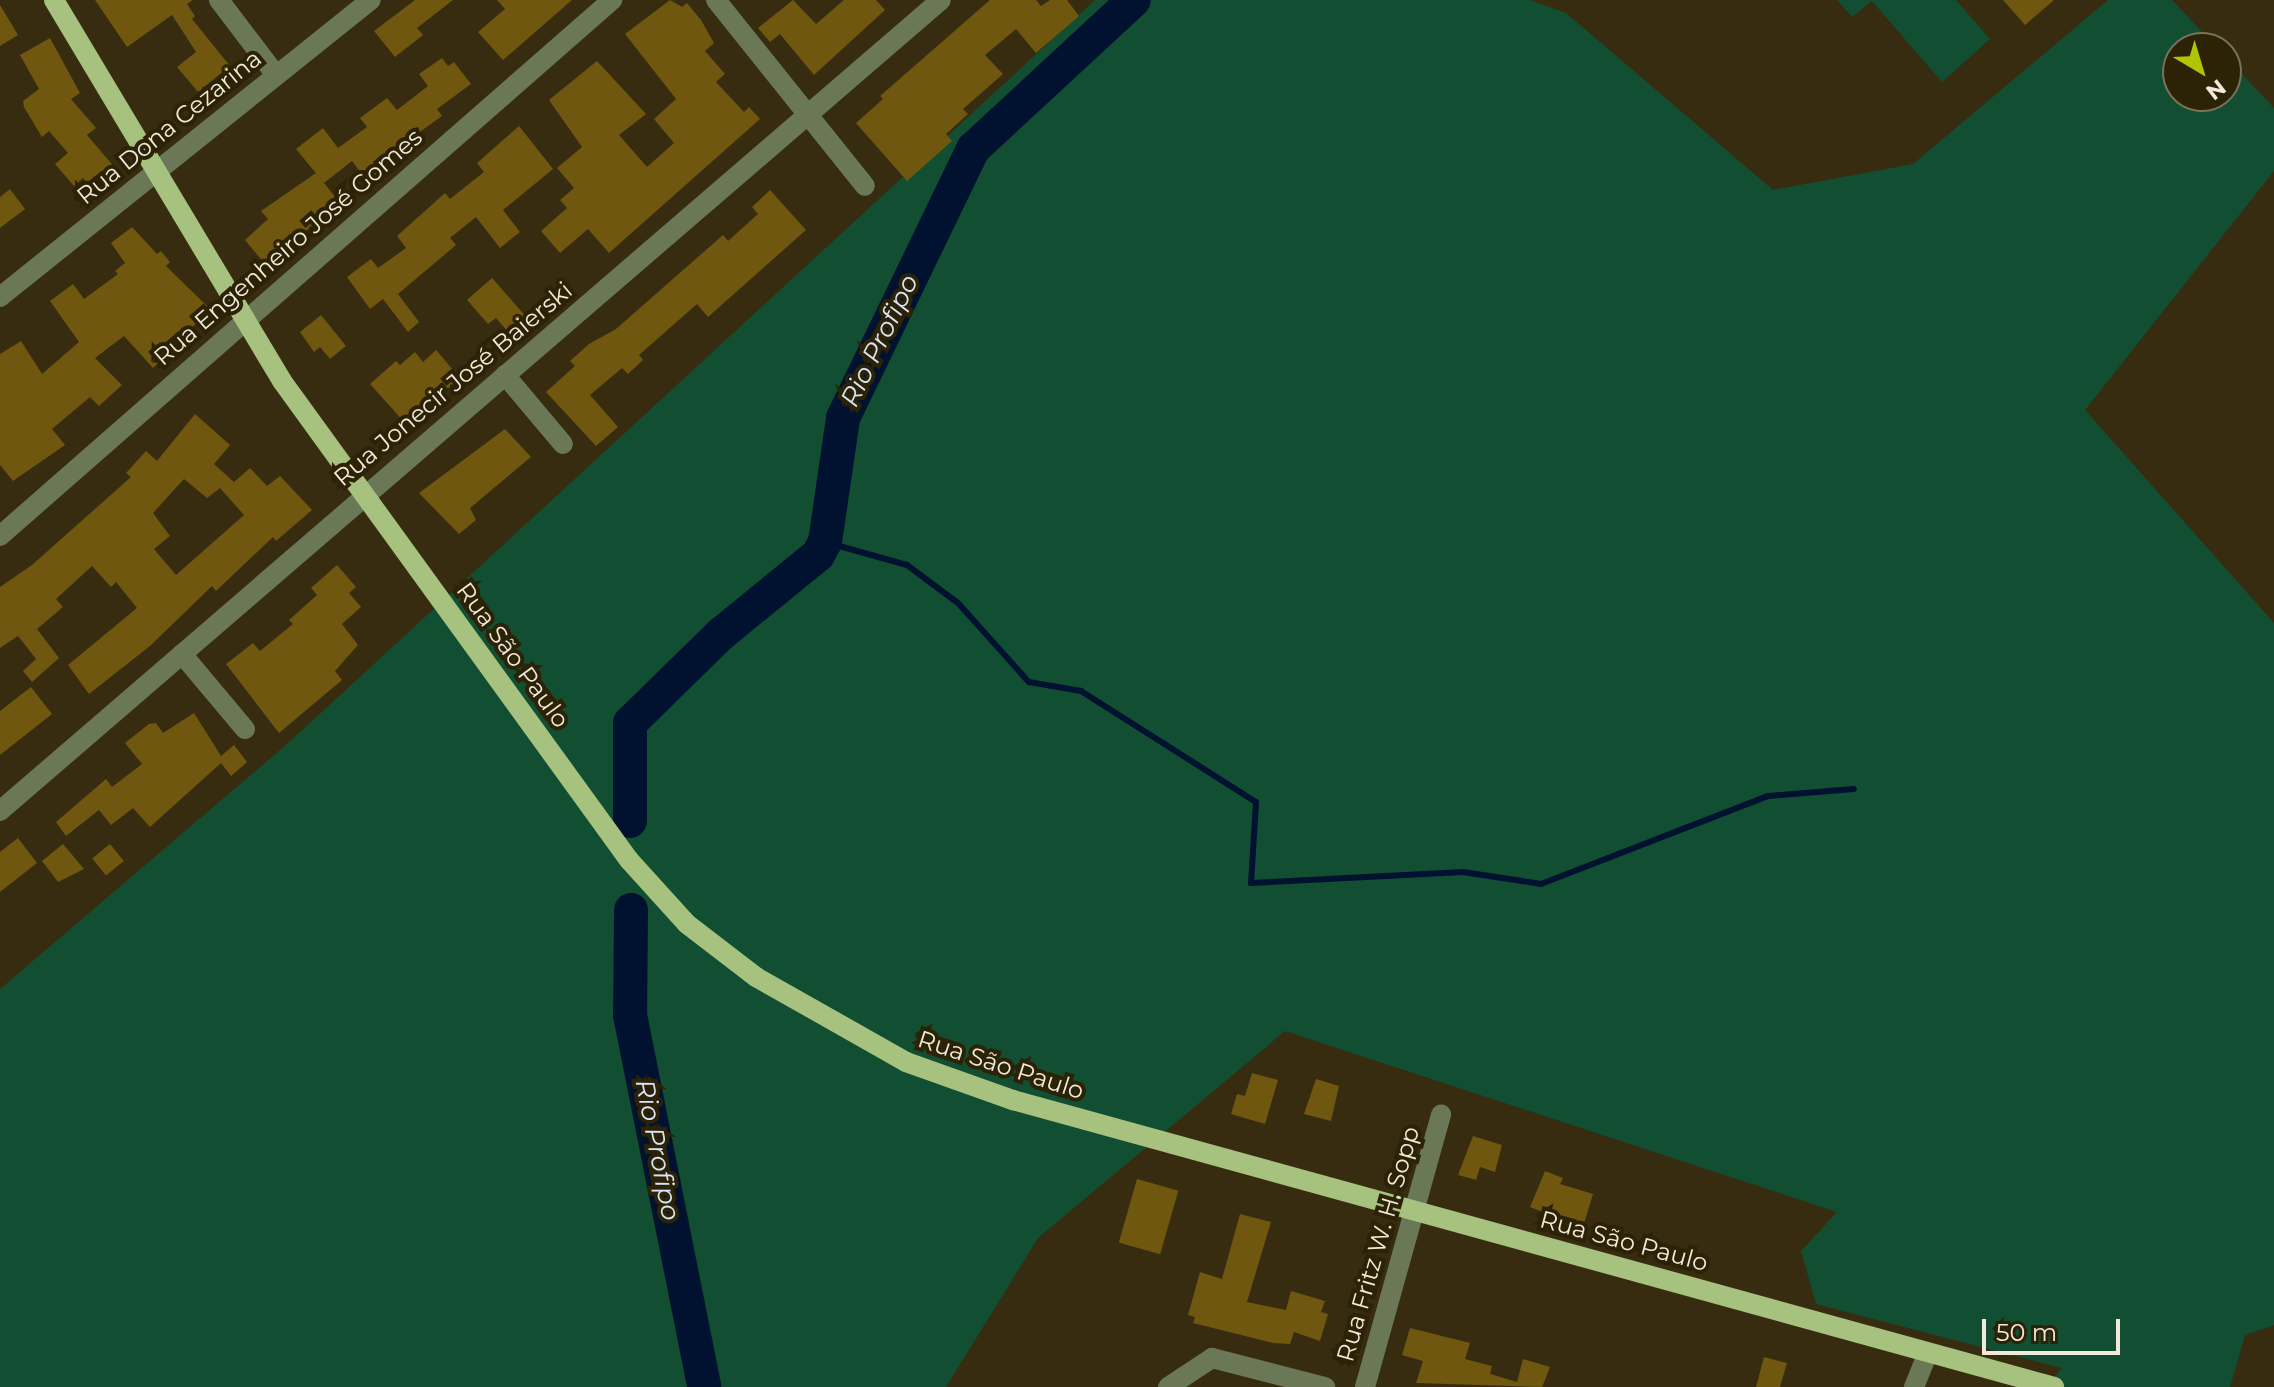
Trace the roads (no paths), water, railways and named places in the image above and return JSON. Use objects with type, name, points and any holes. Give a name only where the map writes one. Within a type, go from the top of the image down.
[{"type":"main road","name":"Rua São Paulo","points":[[54,0],[158,168],[243,320],[365,493],[629,860],[687,924],[756,977],[829,1022],[933,1072],[1013,1100],[2054,1387]]},
{"type":"street","points":[[219,0],[276,75]]},
{"type":"street","name":"Rua Dona Cezarina","points":[[0,297],[371,0]]},
{"type":"street","name":"Rua Engenheiro José Gomes","points":[[0,536],[612,0]]},
{"type":"street","points":[[716,0],[865,186]]},
{"type":"street","name":"Rua Jonecir José Baierski","points":[[0,811],[365,493],[941,0]]},
{"type":"street","points":[[505,375],[563,444]]},
{"type":"street","points":[[182,654],[245,729]]},
{"type":"street","name":"Rua Fritz W. H. Sopp","points":[[1365,1387],[1441,1114]]},
{"type":"street","points":[[1914,1387],[1928,1353]]},
{"type":"street","points":[[1168,1387],[1212,1358],[1325,1387]]},
{"type":"waterway","name":"Rio Profipo","points":[[630,821],[630,723],[721,634],[818,555],[825,542],[843,418],[973,149],[1134,0]]},
{"type":"waterway","points":[[825,542],[907,565],[958,603],[1029,682],[1081,691],[1256,802],[1251,883],[1463,872],[1541,884],[1768,796],[1854,789]]},
{"type":"waterway","name":"Rio Profipo","points":[[631,910],[630,1015],[704,1387]]}]
